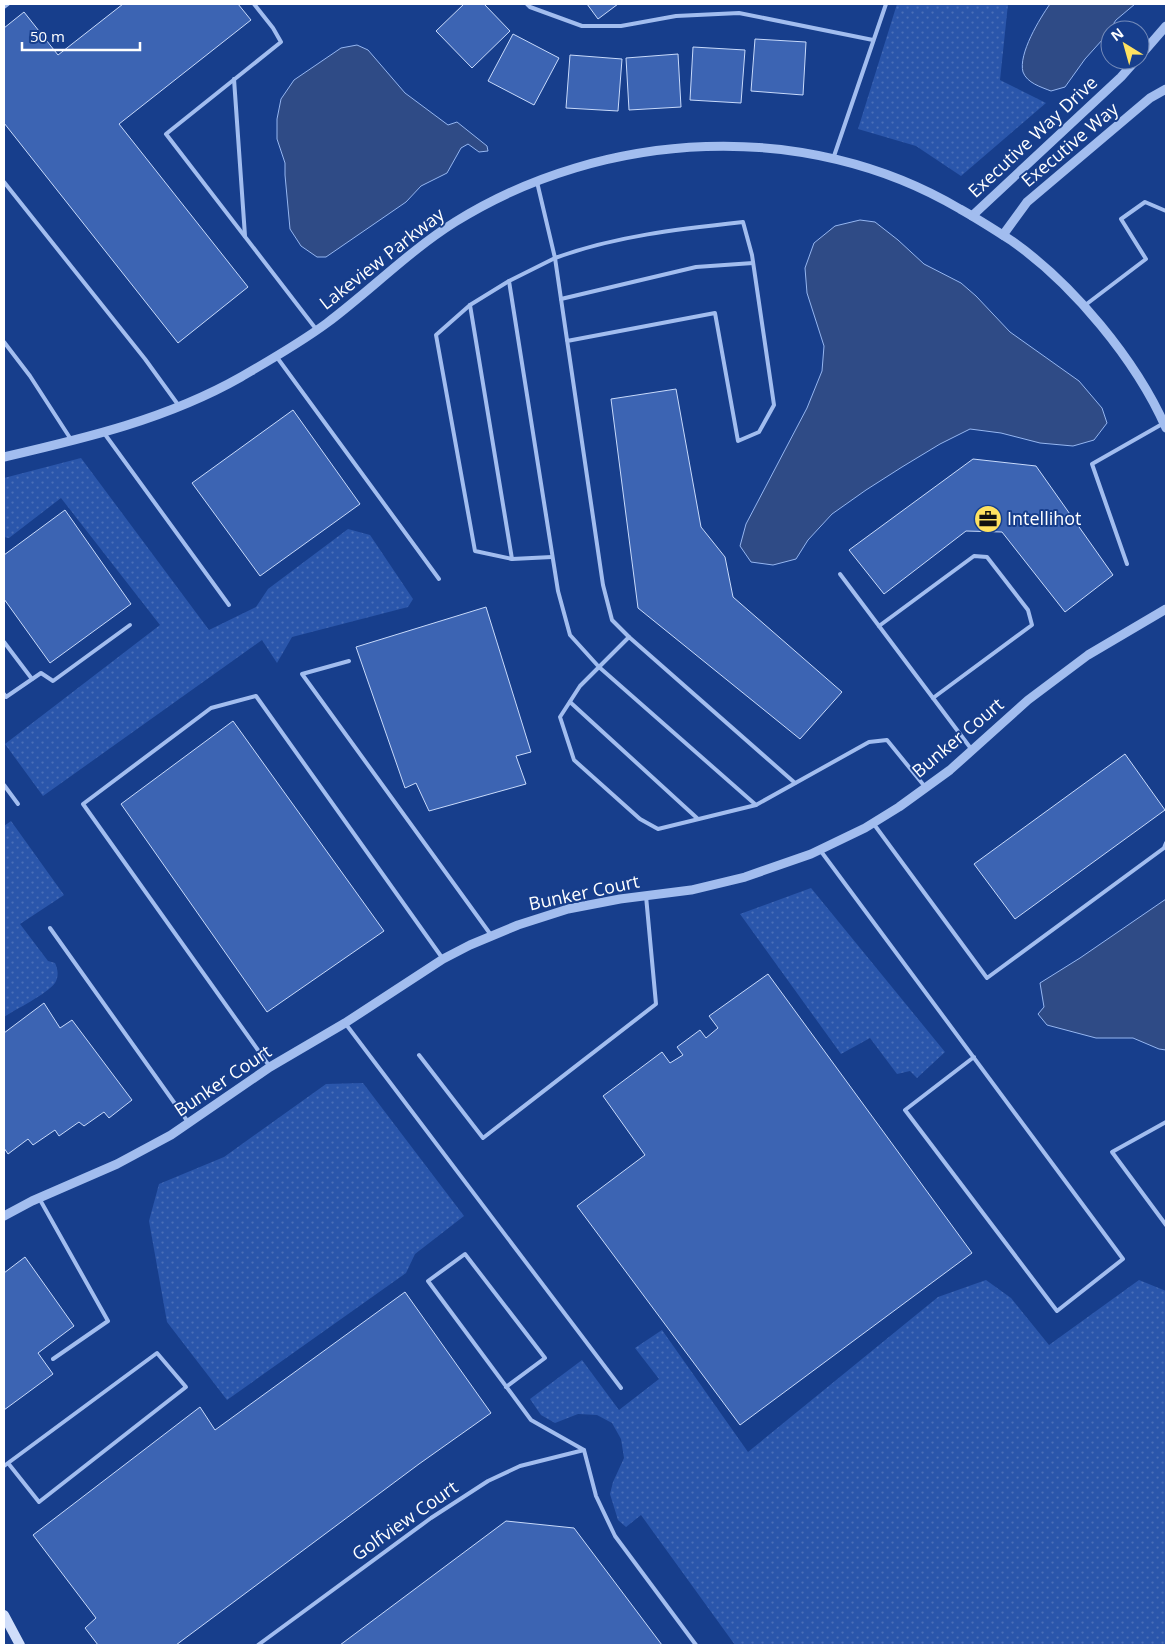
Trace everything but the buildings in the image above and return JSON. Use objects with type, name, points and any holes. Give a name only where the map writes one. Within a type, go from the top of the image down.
[{"type":"main road","points":[[4,1615],[20,1645]]},
{"type":"street","points":[[1150,44],[1166,26]]},
{"type":"street","name":"Executive Way Drive","points":[[972,216],[1127,70]]},
{"type":"street","name":"Executive Way","points":[[1003,235],[1027,202],[1150,98],[1166,89]]},
{"type":"street","name":"Lakeview Parkway","points":[[4,457],[104,433],[179,406],[237,379],[317,330],[413,252],[456,222],[515,190],[578,166],[622,155],[675,148],[713,146],[780,150],[833,159],[871,170],[916,186],[943,199],[1003,235],[1043,266],[1097,320],[1136,373],[1166,424]]},
{"type":"street","name":"Bunker Court","points":[[4,1216],[39,1198],[118,1164],[171,1135],[270,1067],[345,1023],[443,959],[492,936],[518,925],[568,909],[691,890],[745,877],[820,850],[872,823],[899,807],[950,770],[1028,700],[1088,655],[1166,608]]},
{"type":"lane","points":[[4,7],[8,4]]},
{"type":"lane","points":[[254,4],[273,28],[281,42],[166,134],[317,330]]},
{"type":"lane","points":[[528,4],[530,7],[582,26],[621,26],[676,16],[740,13],[873,40]]},
{"type":"lane","points":[[833,159],[886,4]]},
{"type":"lane","points":[[234,79],[245,236]]},
{"type":"lane","points":[[4,182],[141,353],[179,406]]},
{"type":"lane","points":[[537,182],[555,258],[605,599],[612,620],[795,783]]},
{"type":"lane","points":[[1084,306],[1146,259],[1121,219],[1145,202],[1166,211]]},
{"type":"lane","points":[[552,557],[512,559],[474,551],[436,334],[470,305],[509,281],[555,258],[577,250],[622,239],[681,228],[743,222],[753,264],[774,405],[759,432],[738,441],[715,313],[567,341]]},
{"type":"lane","points":[[561,299],[696,267],[753,264]]},
{"type":"lane","points":[[509,281],[552,557],[558,591],[570,635],[599,666],[756,805]]},
{"type":"lane","points":[[470,305],[512,559]]},
{"type":"lane","points":[[4,342],[30,376],[72,441]]},
{"type":"lane","points":[[276,356],[439,579]]},
{"type":"lane","points":[[1127,564],[1092,464],[1166,424]]},
{"type":"lane","points":[[104,433],[228,605]]},
{"type":"lane","points":[[879,626],[974,556],[987,557],[1028,610],[1032,624],[933,698]]},
{"type":"lane","points":[[840,574],[972,750]]},
{"type":"lane","points":[[4,694],[6,697],[41,673],[53,681],[130,625]]},
{"type":"lane","points":[[629,637],[580,686],[560,717],[574,760],[640,819],[658,829],[756,805],[870,742],[887,740],[926,788]]},
{"type":"lane","points":[[4,642],[32,679]]},
{"type":"lane","points":[[349,661],[302,674],[492,936]]},
{"type":"lane","points":[[270,1067],[83,804],[211,708],[256,696],[443,959]]},
{"type":"lane","points":[[570,702],[698,819]]},
{"type":"lane","points":[[4,785],[18,804]]},
{"type":"lane","points":[[872,823],[988,978],[1164,848],[1166,843]]},
{"type":"lane","points":[[820,850],[974,1057],[1123,1259],[1057,1311],[905,1110],[974,1057]]},
{"type":"lane","points":[[419,1055],[483,1138],[656,1004],[646,896]]},
{"type":"lane","points":[[50,928],[189,1123]]},
{"type":"lane","points":[[345,1023],[621,1388]]},
{"type":"lane","points":[[1166,1122],[1112,1152],[1166,1225]]},
{"type":"lane","points":[[39,1198],[108,1321],[53,1359]]},
{"type":"lane","points":[[506,1387],[546,1358],[465,1254],[428,1280],[506,1387],[531,1420],[584,1450],[596,1496],[615,1536],[696,1645]]},
{"type":"lane","points":[[4,1466],[8,1463],[157,1353],[186,1387],[39,1502],[8,1463]]},
{"type":"lane","name":"Golfview Court","points":[[258,1645],[431,1518],[488,1480],[520,1466],[584,1450]]},
{"type":"shaded area","points":[[897,4],[1008,4],[1000,80],[1046,103],[961,176],[916,146],[858,129]]},
{"type":"shaded area","points":[[1050,4],[1135,4],[1116,20],[1100,20],[1100,42],[1085,59],[1065,87],[1051,91],[1035,84],[1023,72],[1022,64],[1027,46]]},
{"type":"shaded area","points":[[357,45],[368,50],[405,93],[448,125],[457,122],[487,146],[488,151],[479,152],[468,144],[461,148],[447,173],[421,186],[406,202],[326,257],[317,257],[301,246],[290,229],[285,163],[277,139],[277,119],[281,99],[294,80],[341,48]]},
{"type":"shaded area","points":[[860,220],[875,222],[924,264],[961,283],[1010,332],[1079,381],[1102,408],[1107,423],[1094,440],[1073,446],[1040,443],[1001,433],[970,429],[940,444],[902,467],[832,514],[808,540],[796,559],[773,565],[751,562],[740,546],[746,524],[807,408],[822,371],[824,346],[807,293],[805,268],[814,243],[835,226]]},
{"type":"shaded area","points":[[81,458],[209,630],[256,607],[268,589],[348,529],[370,535],[413,599],[408,607],[292,637],[277,663],[262,640],[43,796],[5,744],[160,625],[61,498],[9,538],[4,537],[4,478]]},
{"type":"shaded area","points":[[11,821],[64,895],[20,924],[48,961],[55,963],[58,973],[55,983],[45,992],[4,1017],[4,826]]},
{"type":"shaded area","points":[[811,888],[945,1052],[917,1078],[910,1071],[897,1074],[870,1038],[841,1054],[740,914]]},
{"type":"shaded area","points":[[1166,899],[1166,1050],[1133,1038],[1096,1038],[1047,1025],[1038,1014],[1044,1007],[1040,983]]},
{"type":"shaded area","points":[[363,1083],[464,1216],[415,1254],[406,1273],[227,1400],[167,1322],[149,1221],[159,1184],[224,1157],[326,1084]]},
{"type":"shaded area","points":[[986,1280],[1011,1298],[1049,1345],[1139,1280],[1166,1291],[1166,1645],[735,1645],[641,1515],[626,1527],[618,1520],[610,1494],[613,1482],[624,1458],[621,1439],[612,1423],[597,1415],[578,1414],[555,1423],[541,1415],[530,1399],[582,1360],[619,1410],[659,1379],[635,1348],[662,1330],[748,1452],[938,1297]]},
{"type":"place","name":"Intellihot","points":[[988,519]]}]
